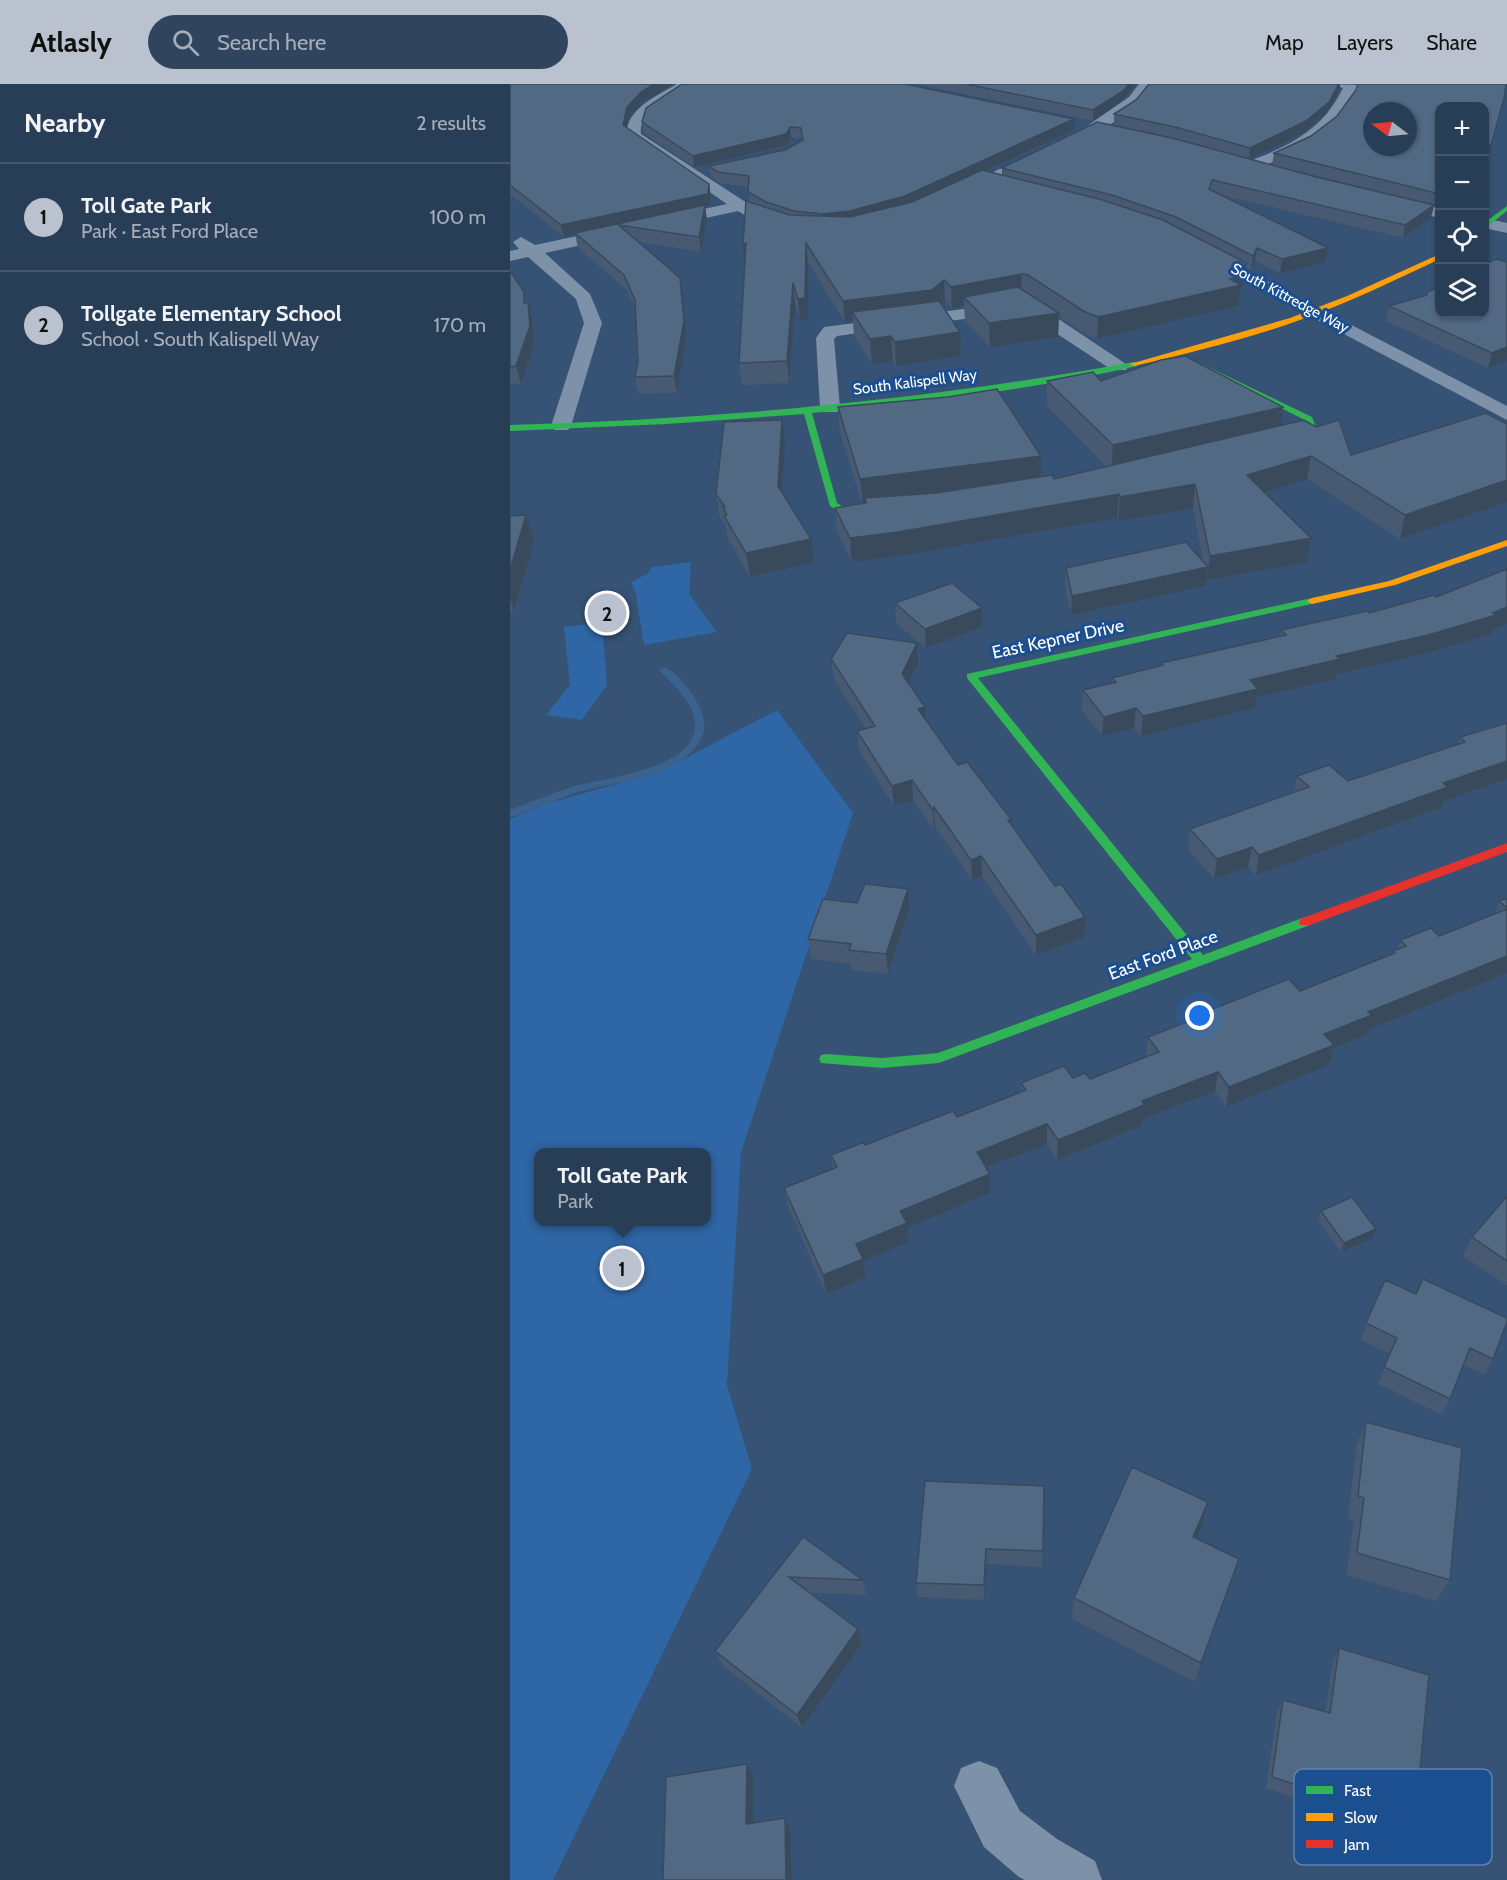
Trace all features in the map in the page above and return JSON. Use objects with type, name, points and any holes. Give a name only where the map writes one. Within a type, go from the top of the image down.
[{"type":"street","points":[[686,84],[639,115],[633,122],[631,130],[640,141],[740,206],[774,223],[803,229]]},
{"type":"street","points":[[940,202],[1095,128],[1129,106],[1146,84]]},
{"type":"street","points":[[1273,172],[1246,164],[1291,150],[1327,126],[1338,114],[1351,85],[1335,84]]},
{"type":"street","points":[[1072,123],[1118,132]]},
{"type":"street","points":[[691,174],[714,170]]},
{"type":"street","points":[[980,182],[1008,189]]},
{"type":"street","points":[[1367,197],[1435,212]]},
{"type":"street","points":[[510,256],[740,206]]},
{"type":"street","points":[[1489,222],[1507,208]]},
{"type":"street","points":[[1489,225],[1507,228]]},
{"type":"street","points":[[510,233],[575,288],[584,298],[593,323],[561,426]]},
{"type":"street","name":"South Kittredge Way","points":[[1187,244],[1315,312],[1497,400],[1507,414]]},
{"type":"street","name":"South Kalispell Way","points":[[510,428],[830,408],[983,390],[1119,366],[1175,353],[1315,312],[1389,282],[1435,259]]},
{"type":"street","points":[[830,408],[825,338],[831,331],[979,312],[1022,302],[1119,366]]},
{"type":"street","points":[[1175,353],[1309,419],[1311,425],[1307,431],[1259,446]]},
{"type":"street","points":[[807,410],[832,504],[839,510],[855,515],[893,513]]},
{"type":"street","name":"East Kepner Drive","points":[[1202,961],[971,676],[1392,583],[1507,543]]},
{"type":"street","name":"East Ford Place","points":[[826,1059],[863,1065],[897,1064],[939,1058],[1507,847]]},
{"type":"street","points":[[979,1786],[1002,1829],[1038,1858],[1076,1880]]},
{"type":"shaded area","points":[[691,562],[689,594],[717,632],[644,645],[636,594],[631,582],[647,574],[652,567]]},
{"type":"shaded area","points":[[602,622],[607,685],[582,720],[546,715],[570,685],[564,627]]},
{"type":"shaded area","points":[[777,710],[853,813],[741,1152],[727,1385],[752,1469],[553,1880],[510,1880],[510,819],[549,803],[659,772]]},
{"type":"building","points":[[510,84],[654,84],[641,92],[627,107],[623,125],[709,184],[708,194],[561,225],[510,185]]},
{"type":"building","points":[[682,84],[905,84],[1074,119],[905,196],[850,211],[822,214],[794,211],[766,202],[748,192],[749,176],[718,172],[709,166],[785,150],[803,140],[801,128],[790,127],[786,134],[693,156],[642,122],[646,108]]},
{"type":"building","points":[[966,84],[1129,84],[1123,91],[1093,110]]},
{"type":"building","points":[[1149,84],[1339,84],[1329,102],[1306,121],[1250,148],[1175,127],[1114,114],[1136,100]]},
{"type":"building","points":[[1358,84],[1506,84],[1489,148],[1489,102],[1435,102],[1435,193],[1274,153],[1311,136],[1337,116]]},
{"type":"building","points":[[1097,122],[1172,138],[1316,177],[1434,205],[1405,225],[1212,180],[1209,189],[1328,248],[1282,259],[1257,248],[1253,256],[1176,217],[1112,195],[1002,168]]},
{"type":"building","points":[[982,170],[1099,199],[1163,220],[1246,263],[1239,277],[1230,279],[1241,285],[1098,317],[1085,312],[1028,275],[1022,274],[951,287],[944,280],[932,290],[843,301],[806,243],[805,298],[798,299],[793,283],[787,361],[739,362],[746,243],[743,244],[746,201],[790,215],[850,217],[912,202]]},
{"type":"building","points":[[705,205],[699,237],[619,225],[680,278],[684,321],[674,376],[635,377],[638,362],[635,300],[624,275],[575,233]]},
{"type":"building","points":[[1496,259],[1507,262],[1507,347],[1492,353],[1389,306],[1427,295],[1426,293],[1435,288],[1435,318],[1489,318],[1489,262]]},
{"type":"building","points":[[510,271],[524,292],[524,303],[528,302],[530,326],[516,366],[510,367]]},
{"type":"building","points":[[1018,287],[1059,313],[989,323],[964,297]]},
{"type":"building","points":[[939,301],[960,332],[895,342],[891,336],[870,339],[852,312]]},
{"type":"building","points":[[1185,356],[1283,407],[1113,445],[1047,381],[1093,372],[1101,381],[1161,360]]},
{"type":"building","points":[[997,389],[1041,456],[860,479],[838,407],[948,397]]},
{"type":"building","points":[[1486,413],[1507,424],[1507,480],[1405,515],[1311,456],[1247,475],[1311,538],[1210,556],[1195,484],[1120,497],[1119,494],[898,532],[850,538],[835,508],[866,503],[865,498],[936,493],[1052,475],[1054,479],[1304,420],[1316,427],[1339,420],[1351,455]]},
{"type":"building","points":[[782,420],[778,486],[811,539],[746,553],[724,516],[727,515],[723,507],[725,507],[716,494],[724,422]]},
{"type":"building","points":[[526,515],[510,570],[510,516]]},
{"type":"building","points":[[1186,542],[1208,567],[1072,596],[1066,568]]},
{"type":"building","points":[[1507,569],[1507,607],[1493,613],[1496,615],[1428,635],[1336,656],[1340,659],[1250,680],[1258,689],[1143,716],[1136,708],[1104,717],[1083,690],[1116,682],[1112,678],[1163,665],[1161,663],[1286,635],[1281,630],[1367,611],[1369,613],[1434,595],[1436,597]]},
{"type":"building","points":[[952,583],[982,608],[925,629],[895,603]]},
{"type":"building","points":[[847,633],[917,643],[902,674],[925,707],[918,709],[958,765],[967,762],[1011,819],[1008,820],[1055,886],[1061,884],[1085,917],[1036,935],[981,856],[971,860],[912,780],[892,786],[857,731],[875,726],[831,659]]},
{"type":"building","points":[[1507,723],[1507,761],[1443,783],[1448,787],[1259,855],[1252,847],[1217,859],[1190,829],[1309,787],[1297,776],[1329,765],[1348,781],[1465,742],[1460,737]]},
{"type":"building","points":[[865,884],[908,889],[886,954],[849,950],[851,944],[808,939],[823,899],[857,903]]},
{"type":"building","points":[[1507,898],[1507,908],[1499,901]]},
{"type":"building","points":[[1507,909],[1507,956],[1368,1012],[1372,1015],[1324,1034],[1334,1045],[1229,1087],[1218,1072],[1142,1101],[1144,1105],[1058,1140],[1047,1124],[977,1152],[990,1174],[900,1211],[907,1223],[856,1244],[863,1259],[823,1275],[784,1188],[837,1167],[831,1155],[864,1142],[865,1145],[953,1111],[957,1117],[1026,1090],[1021,1083],[1064,1066],[1073,1078],[1085,1073],[1090,1079],[1159,1052],[1148,1037],[1187,1022],[1185,1020],[1289,979],[1300,991],[1395,953],[1393,951],[1406,946],[1400,940],[1431,928],[1439,936]]},
{"type":"building","points":[[1507,1196],[1507,1261],[1472,1237]]},
{"type":"building","points":[[1352,1197],[1376,1229],[1344,1243],[1321,1211]]},
{"type":"building","points":[[1423,1279],[1507,1318],[1493,1359],[1470,1348],[1450,1399],[1384,1367],[1397,1338],[1366,1323],[1385,1280],[1416,1294]]},
{"type":"building","points":[[1366,1422],[1462,1448],[1450,1580],[1357,1553],[1364,1498],[1358,1496]]},
{"type":"building","points":[[1132,1467],[1208,1502],[1193,1537],[1239,1559],[1201,1663],[1074,1598]]},
{"type":"building","points":[[925,1481],[1044,1486],[1043,1551],[986,1549],[984,1585],[916,1583]]},
{"type":"building","points":[[803,1537],[863,1580],[789,1577],[858,1629],[797,1715],[715,1651]]},
{"type":"building","points":[[1339,1648],[1429,1675],[1420,1769],[1294,1769],[1294,1784],[1272,1777],[1283,1700],[1330,1713]]},
{"type":"building","points":[[747,1764],[746,1824],[785,1818],[786,1880],[663,1880],[666,1777]]},
{"type":"waterway","points":[[510,814],[549,798],[648,772],[676,759],[690,748],[698,737],[700,724],[697,711],[679,684],[664,670]]},
{"type":"traffic: fast","points":[[1489,223],[1507,208]]},
{"type":"traffic: fast","points":[[510,428],[667,422],[824,410],[979,391],[1134,364]]},
{"type":"traffic: fast","points":[[1200,365],[1309,419],[1311,425],[1307,431],[1273,442]]},
{"type":"traffic: fast","points":[[807,410],[833,504],[848,514],[881,514]]},
{"type":"traffic: fast","points":[[1201,961],[971,676],[1312,601]]},
{"type":"traffic: fast","points":[[826,1059],[882,1063],[939,1058],[1305,922]]},
{"type":"traffic: slow","points":[[1134,364],[1293,320],[1386,282],[1435,258]]},
{"type":"traffic: slow","points":[[1312,601],[1392,583],[1507,543]]},
{"type":"traffic: jam","points":[[1305,922],[1507,847]]},
{"type":"place","name":"Tollgate Elementary School","points":[[607,613]]},
{"type":"place","name":"Toll Gate Park","points":[[622,1268]]}]
